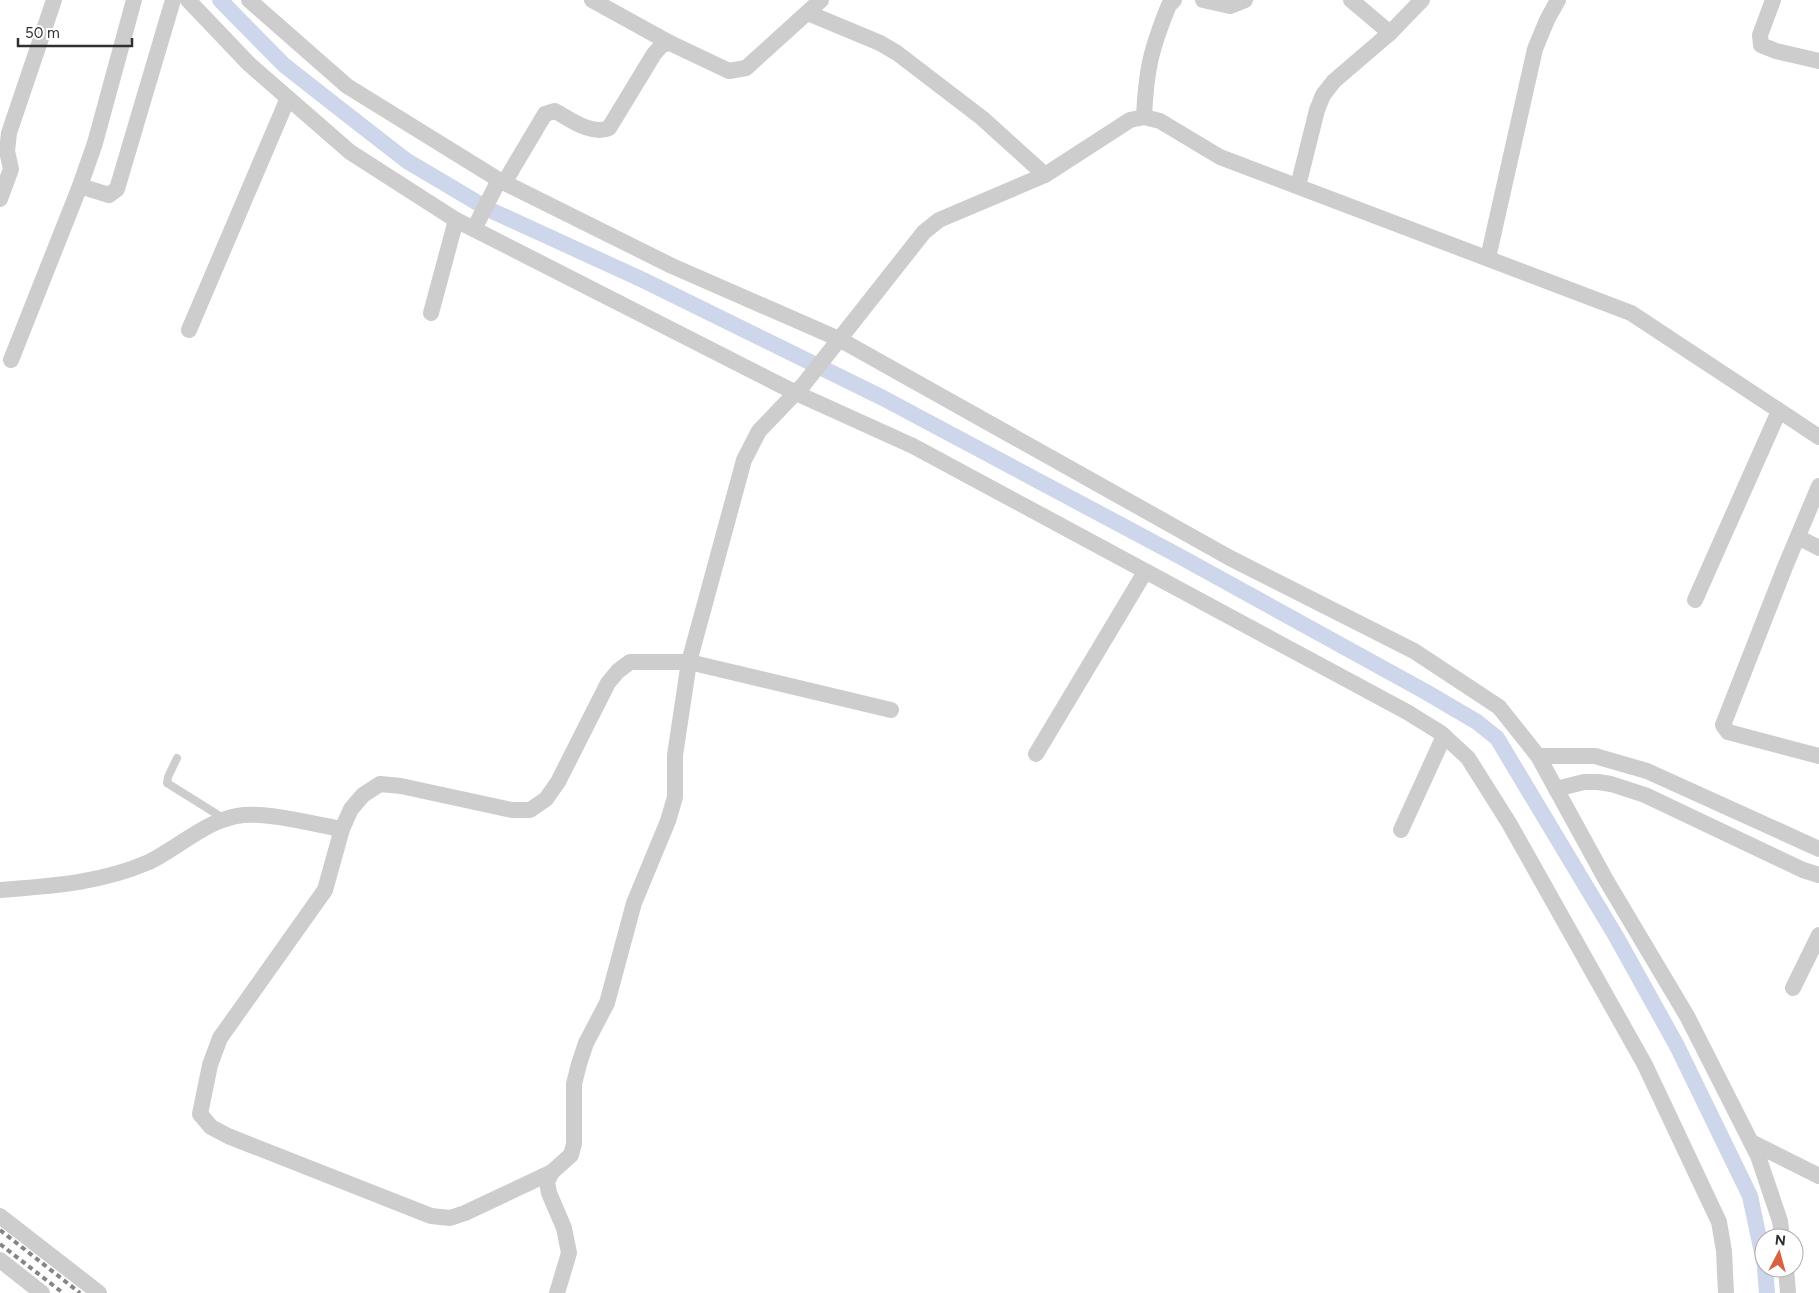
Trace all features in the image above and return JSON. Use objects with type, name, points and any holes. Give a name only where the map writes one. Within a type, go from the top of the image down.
[{"type":"street","points":[[0,199],[11,168],[7,151],[9,133],[54,0]]},
{"type":"street","points":[[10,360],[80,186],[95,143],[134,0]]},
{"type":"street","points":[[80,186],[109,194],[117,189],[173,0]]},
{"type":"street","points":[[188,0],[249,64],[350,152],[456,220],[476,225],[913,446],[1407,712],[1444,736],[1468,758],[1509,824],[1645,1065],[1719,1222],[1724,1250],[1726,1293]]},
{"type":"street","points":[[249,0],[347,86],[499,185],[835,345],[1230,558],[1414,651],[1499,707],[1538,756],[1686,1016],[1758,1156],[1781,1228]]},
{"type":"street","points":[[592,0],[670,43],[729,71],[746,68],[821,0]]},
{"type":"street","points":[[1144,117],[1146,75],[1151,50],[1169,5],[1174,0]]},
{"type":"street","points":[[1203,0],[1230,6],[1244,0]]},
{"type":"street","points":[[1351,0],[1390,34]]},
{"type":"street","points":[[1298,186],[1317,110],[1323,95],[1334,81],[1390,34],[1422,0]]},
{"type":"street","points":[[1488,258],[1536,49],[1547,20],[1558,0]]},
{"type":"street","points":[[1773,0],[1760,35],[1761,45],[1776,51],[1819,61]]},
{"type":"street","points":[[808,13],[880,43],[897,53],[982,118],[1045,175]]},
{"type":"street","points":[[476,225],[499,185],[545,114],[555,111],[593,130],[602,131],[608,128],[654,54],[662,45],[670,43]]},
{"type":"street","points":[[189,330],[288,98]]},
{"type":"street","points":[[891,710],[689,662],[630,662],[618,670],[608,683],[558,782],[546,799],[530,810],[512,810],[401,786],[380,784],[363,794],[351,810],[342,829],[324,890],[220,1038],[210,1065],[200,1114],[211,1128],[228,1136],[431,1216],[450,1218],[465,1213],[552,1172],[571,1155],[574,1144],[574,1084],[579,1064],[586,1043],[607,1002],[634,903],[668,821],[675,797],[675,755],[689,662],[744,460],[759,431],[800,388],[913,244],[938,220],[1045,175],[1130,120],[1144,117],[1160,122],[1220,157],[1631,313],[1779,411],[1817,432]]},
{"type":"street","points":[[431,313],[456,220]]},
{"type":"street","points":[[1695,600],[1779,411]]},
{"type":"street","points":[[1819,486],[1723,728],[1728,732],[1819,756]]},
{"type":"street","points":[[1798,537],[1819,548]]},
{"type":"street","points":[[1036,754],[1145,572]]},
{"type":"street","points":[[1401,830],[1444,736]]},
{"type":"street","points":[[1538,756],[1595,756],[1647,771],[1819,849]]},
{"type":"street","points":[[1556,789],[1584,782],[1598,782],[1611,784],[1645,795],[1802,870],[1819,875]]},
{"type":"street","points":[[0,890],[81,883],[116,875],[173,850],[210,825],[225,819],[244,815],[342,829]]},
{"type":"street","points":[[1793,988],[1819,935]]},
{"type":"street","points":[[1751,1142],[1819,1176]]},
{"type":"street","points":[[552,1172],[547,1182],[549,1193],[564,1228],[569,1253],[557,1293]]},
{"type":"street","points":[[0,1216],[99,1293]]},
{"type":"street","points":[[0,1260],[42,1293]]},
{"type":"street","points":[[1787,1278],[1788,1293]]},
{"type":"lane","points":[[177,758],[167,783],[225,819]]},
{"type":"waterway","points":[[220,0],[284,65],[349,116],[407,161],[488,209],[643,280],[883,398],[1181,557],[1477,722],[1497,738],[1617,938],[1677,1046],[1750,1196],[1757,1228]]},
{"type":"waterway","points":[[1766,1278],[1767,1293]]},
{"type":"railway","points":[[0,1230],[80,1293]]},
{"type":"railway","points":[[0,1244],[63,1293]]}]
